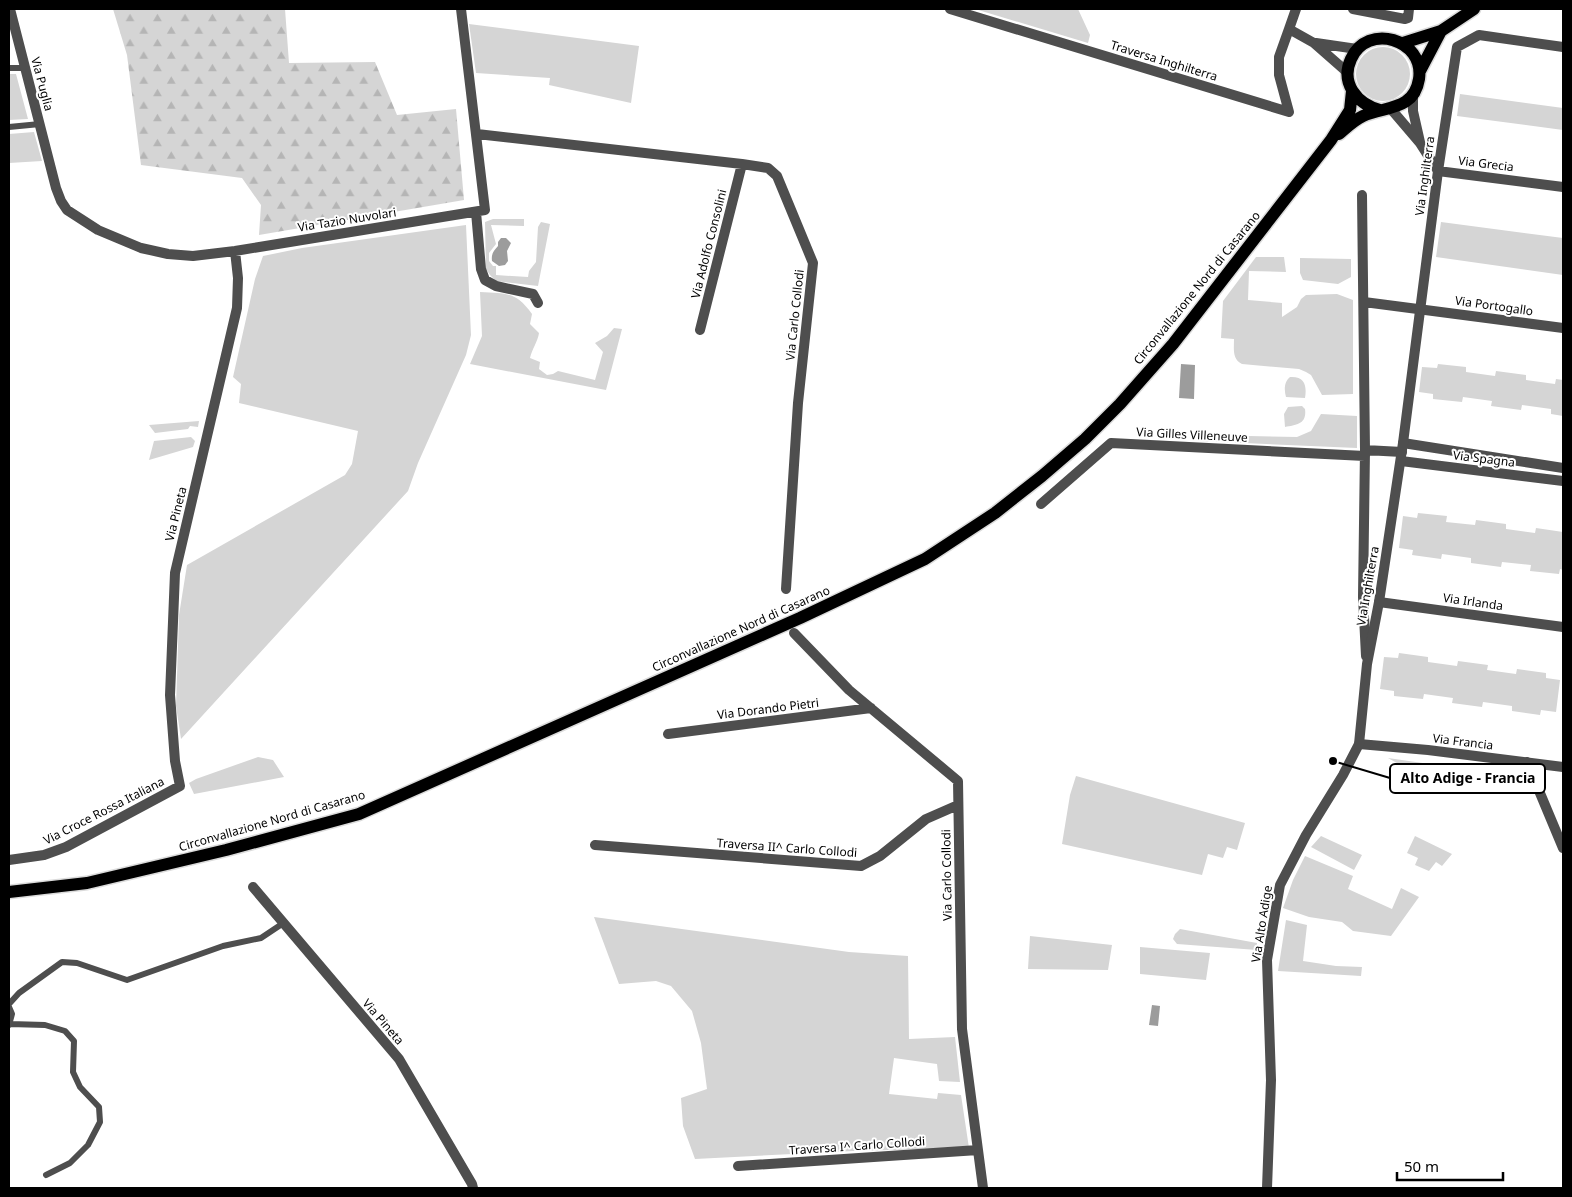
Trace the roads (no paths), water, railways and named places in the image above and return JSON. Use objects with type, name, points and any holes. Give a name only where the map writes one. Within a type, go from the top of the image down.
[{"type":"main road","points":[[1403,43],[1441,31],[1474,9]]},
{"type":"main road","points":[[1420,71],[1417,60],[1403,43],[1387,38],[1379,38],[1370,40],[1357,49],[1350,60],[1347,72],[1348,82],[1352,90],[1364,104],[1386,109],[1407,101],[1417,87],[1420,71],[1441,31]]},
{"type":"main road","name":"Circonvallazione Nord di Casarano","points":[[9,892],[87,883],[226,850],[359,814],[800,618],[924,558],[995,513],[1086,438],[1120,404],[1173,344],[1331,140],[1350,110],[1352,90]]},
{"type":"main road","name":"Circonvallazione Nord di Casarano","points":[[1331,140],[1361,116],[1386,109]]},
{"type":"street","name":"Via Puglia","points":[[10,9],[50,166]]},
{"type":"street","points":[[461,9],[485,210],[476,212],[481,269],[485,280],[496,286],[533,294],[538,303]]},
{"type":"street","name":"Traversa Inghilterra","points":[[950,9],[1289,112],[1279,75],[1280,56],[1289,29]]},
{"type":"street","points":[[1296,9],[1289,29],[1314,42],[1347,72]]},
{"type":"street","points":[[1353,9],[1400,19],[1408,18],[1409,11]]},
{"type":"street","name":"Via Inghilterra","points":[[1359,744],[1367,664],[1379,602],[1402,452],[1438,171],[1457,47],[1479,35],[1563,47]]},
{"type":"street","points":[[1314,42],[1357,49]]},
{"type":"street","points":[[1413,94],[1413,111],[1420,143]]},
{"type":"street","points":[[1386,109],[1420,143],[1438,171]]},
{"type":"street","name":"Via Carlo Collodi","points":[[477,134],[742,164],[768,168],[777,176],[813,263],[798,403],[786,589]]},
{"type":"street","name":"Via Adolfo Consolini","points":[[700,330],[742,164]]},
{"type":"street","name":"Via Tazio Nuvolari","points":[[50,166],[61,201],[67,210],[98,230],[141,248],[168,254],[193,256],[235,251],[476,212]]},
{"type":"street","name":"Via Grecia","points":[[1438,171],[1563,187]]},
{"type":"street","name":"Via Inghilterra","points":[[1362,195],[1365,453],[1363,597],[1367,664]]},
{"type":"street","name":"Via Pineta","points":[[180,786],[175,761],[170,695],[175,573],[237,308],[238,278],[235,251]]},
{"type":"street","points":[[1364,302],[1421,309]]},
{"type":"street","name":"Via Portogallo","points":[[1421,309],[1563,328]]},
{"type":"street","name":"Via Gilles Villeneuve","points":[[1041,504],[1111,443],[1365,453]]},
{"type":"street","points":[[1365,453],[1402,452]]},
{"type":"street","name":"Via Spagna","points":[[1402,452],[1563,468]]},
{"type":"street","name":"Via Spagna","points":[[1402,452],[1563,481]]},
{"type":"street","name":"Via Irlanda","points":[[1379,602],[1563,627]]},
{"type":"street","name":"Via Carlo Collodi","points":[[794,633],[849,690],[958,781],[962,1029],[983,1188]]},
{"type":"street","name":"Via Dorando Pietri","points":[[668,734],[871,708]]},
{"type":"street","name":"Via Francia","points":[[1359,744],[1428,750],[1563,767]]},
{"type":"street","name":"Via Alto Adige","points":[[1267,1188],[1271,1080],[1268,960],[1280,885],[1306,835],[1344,775],[1359,744]]},
{"type":"street","points":[[1527,762],[1563,848]]},
{"type":"street","name":"Via Croce Rossa Italiana","points":[[9,860],[44,855],[66,847],[180,786]]},
{"type":"street","name":"Traversa II^ Carlo Collodi","points":[[595,845],[861,866],[880,856],[926,819],[958,805]]},
{"type":"street","name":"Via Pineta","points":[[252,887],[398,1060],[473,1188]]},
{"type":"street","name":"Traversa I^ Carlo Collodi","points":[[738,1166],[978,1150]]},
{"type":"lane","points":[[9,68],[25,68]]},
{"type":"lane","points":[[9,127],[40,124]]},
{"type":"lane","points":[[46,1175],[70,1163],[88,1145],[100,1122],[99,1107],[80,1087],[73,1072],[74,1040],[66,1031],[45,1025],[9,1024],[12,1014],[9,1006],[19,993],[62,962],[77,963],[127,980],[223,946],[261,938],[282,924]]},
{"type":"place","name":"Alto Adige - Francia","points":[[1333,761]]}]
